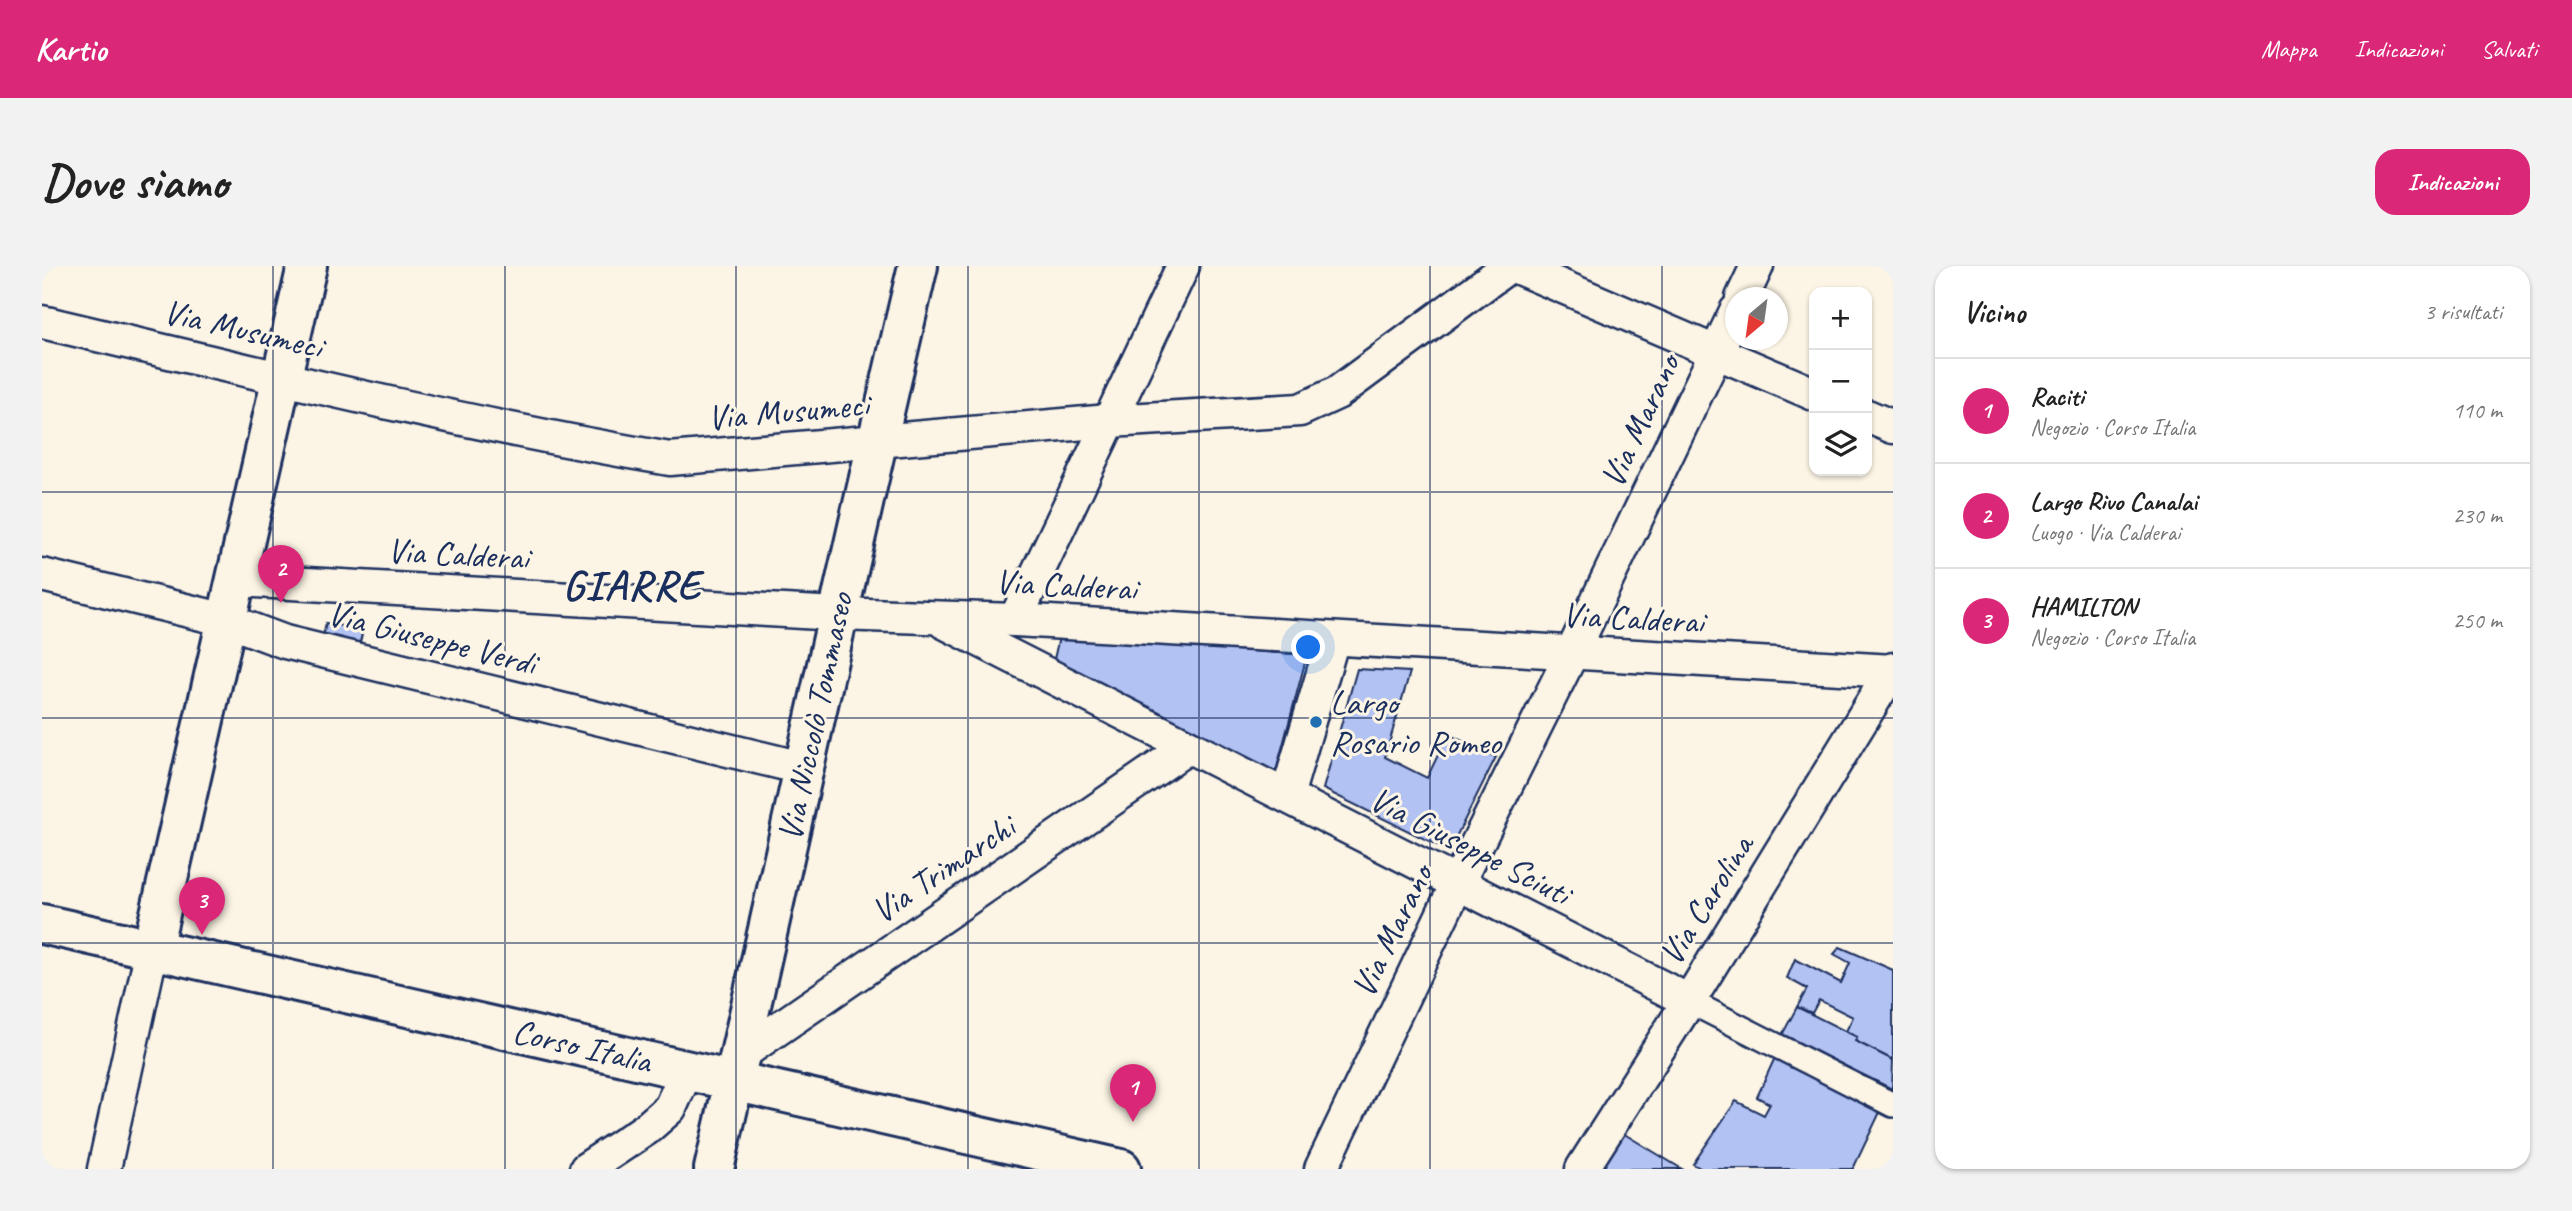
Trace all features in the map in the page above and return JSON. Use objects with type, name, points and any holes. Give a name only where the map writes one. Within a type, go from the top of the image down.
[{"type":"street","points":[[104,1169],[307,266]]},
{"type":"street","name":"Via Niccolò Tommaseo","points":[[714,1169],[806,769],[837,614],[918,266]]},
{"type":"street","points":[[1015,620],[1184,266]]},
{"type":"street","points":[[1511,266],[1809,392]]},
{"type":"street","name":"Via Musumeci","points":[[42,322],[282,378],[602,448],[670,460],[1109,421],[1300,410],[1337,393],[1511,266]]},
{"type":"street","points":[[1748,287],[1758,266]]},
{"type":"street","name":"Via Marano","points":[[1321,1169],[1725,332]]},
{"type":"street","points":[[1872,418],[1893,427]]},
{"type":"street","name":"Via Giuseppe Verdi","points":[[42,575],[226,620],[285,642],[806,769]]},
{"type":"street","name":"Via Calderai","points":[[236,580],[837,614],[1015,620],[1893,670]]},
{"type":"street","name":"Via Giuseppe Sciuti","points":[[937,619],[1893,1105]]},
{"type":"street","points":[[1287,796],[1333,639]]},
{"type":"street","name":"Via Carolina","points":[[1581,1169],[1689,1001],[1893,670]]},
{"type":"street","name":"Via Trimarchi","points":[[737,1068],[1188,747]]},
{"type":"street","name":"Corso Italia","points":[[42,924],[687,1070],[737,1068],[1121,1169]]},
{"type":"street","points":[[586,1169],[646,1129],[670,1108],[687,1070]]},
{"type":"building","points":[[326,623],[363,630],[358,650],[322,641]]},
{"type":"building","points":[[1059,637],[1307,655],[1275,775],[1052,668]]},
{"type":"building","points":[[1357,669],[1410,672],[1385,757],[1427,778],[1448,734],[1496,757],[1449,851],[1323,789]]},
{"type":"building","points":[[1840,947],[1893,970],[1893,1060],[1855,1041],[1857,1037],[1846,1031],[1853,1017],[1819,1000],[1812,1013],[1797,1007],[1807,989],[1787,978],[1795,959],[1841,983],[1850,963],[1834,954]]},
{"type":"building","points":[[1797,1007],[1857,1037],[1855,1041],[1893,1060],[1892,1089],[1782,1035]]},
{"type":"building","points":[[1776,1055],[1882,1108],[1853,1169],[1702,1169],[1693,1164],[1736,1101],[1764,1115],[1770,1104],[1757,1097]]},
{"type":"building","points":[[1621,1132],[1682,1169],[1598,1169]]},
{"type":"place","name":"Largo Rivo Canalai","points":[[281,603]]},
{"type":"place","name":"Largo Rosario Romeo","points":[[1316,722]]},
{"type":"place","name":"HAMILTON","points":[[202,935]]},
{"type":"place","name":"Raciti","points":[[1133,1122]]},
{"type":"district","name":"GIARRE","points":[[632,585]]}]
